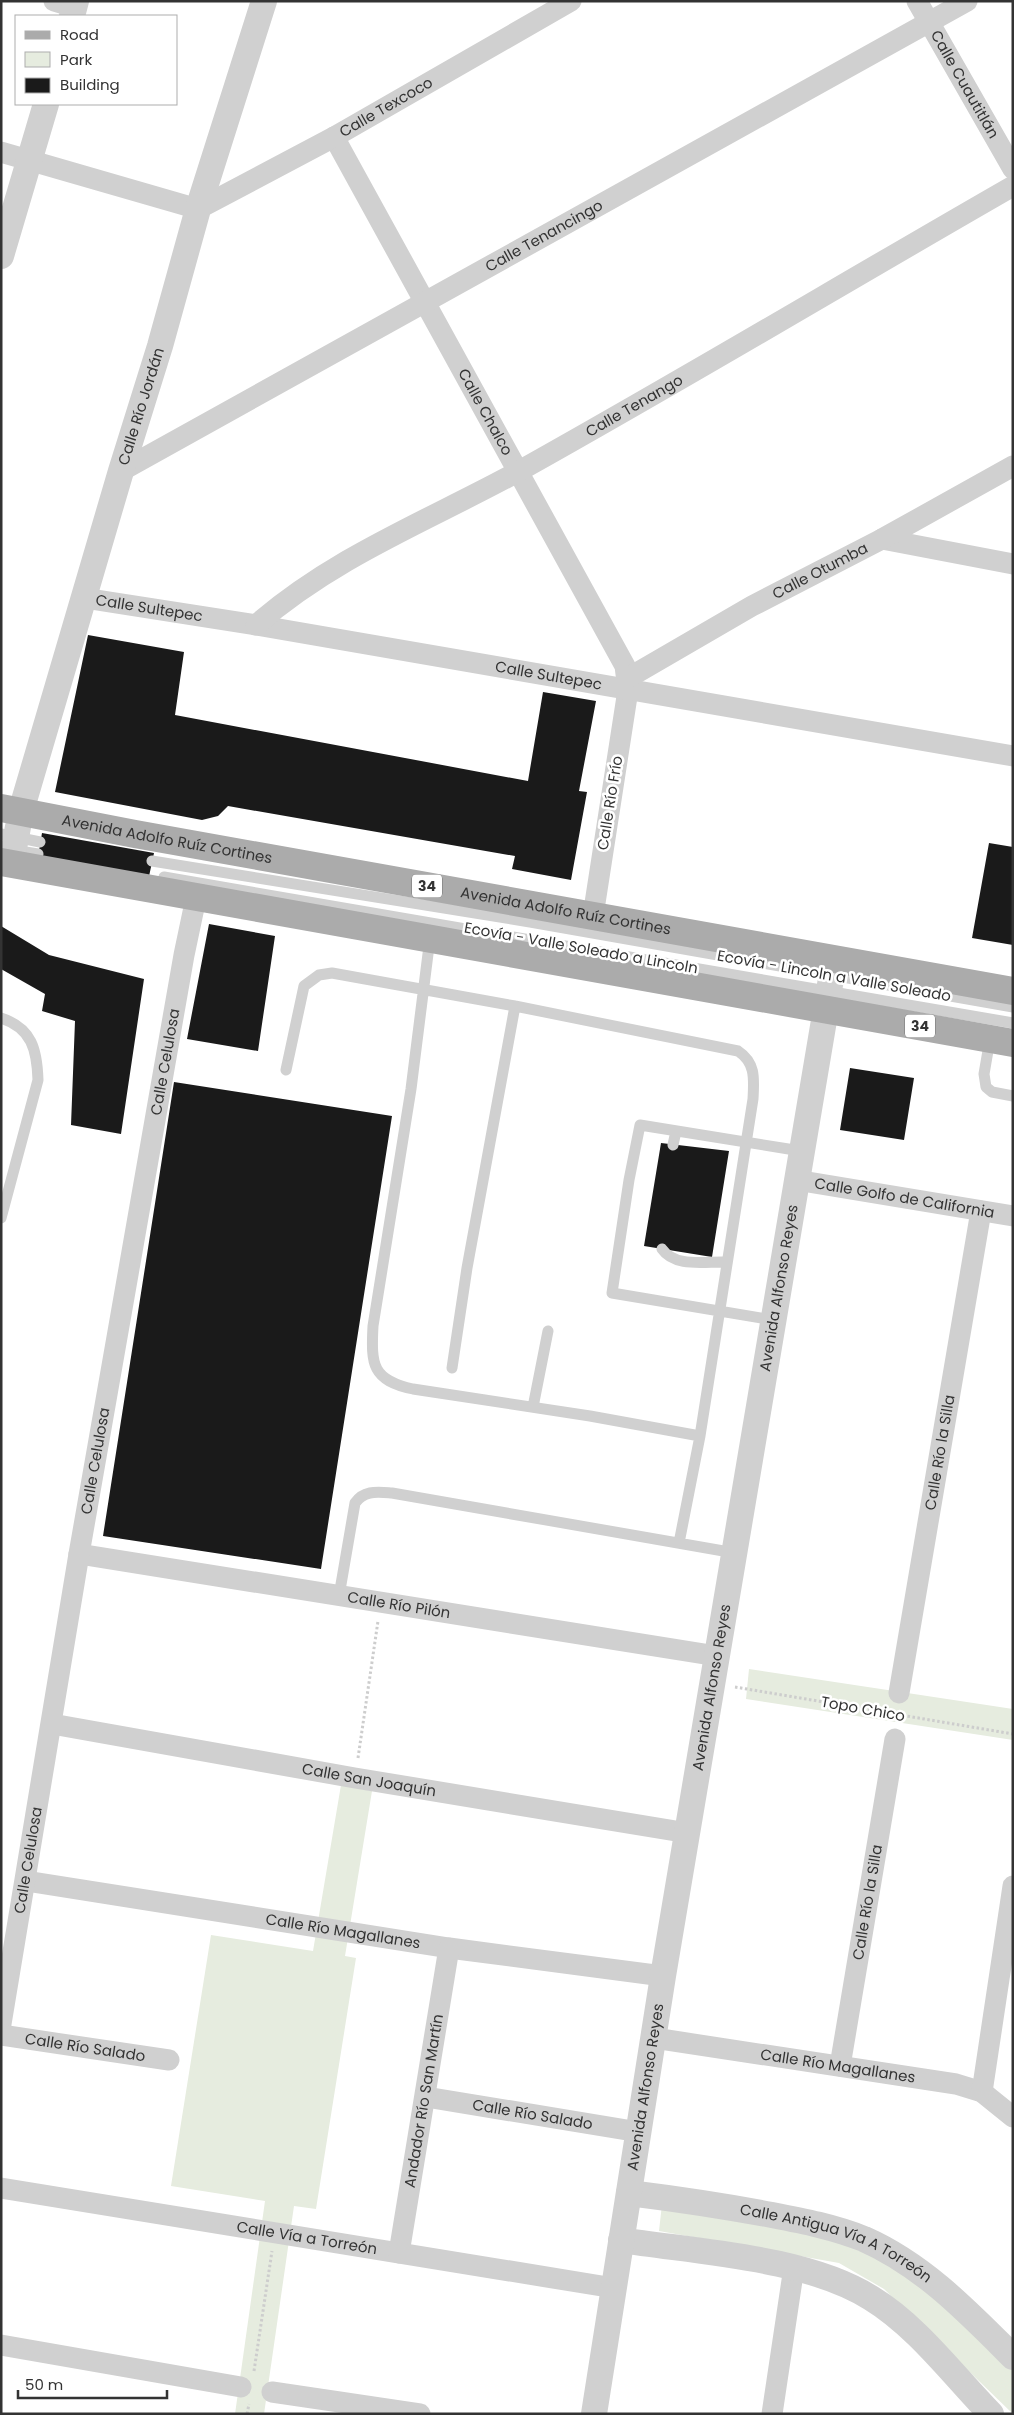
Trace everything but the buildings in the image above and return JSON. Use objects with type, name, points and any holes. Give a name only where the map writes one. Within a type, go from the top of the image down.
[{"type":"main road","name":"Avenida Adolfo Ruíz Cortines","points":[[14,841],[135,834],[593,916],[830,985],[1001,1041]]},
{"type":"main road","name":"Avenida Adolfo Ruíz Cortines","points":[[14,841],[196,898],[430,938],[830,985],[1013,992]]},
{"type":"street","name":"Calle Río Jordán","points":[[14,841],[121,471],[160,346],[198,209],[264,1]]},
{"type":"street","name":"Calle Texcoco","points":[[198,209],[334,137],[571,1]]},
{"type":"street","name":"Calle Cuautitlán","points":[[917,1],[1013,169]]},
{"type":"street","name":"Calle Tenancingo","points":[[121,471],[967,1]]},
{"type":"street","points":[[1,256],[46,105]]},
{"type":"street","name":"Calle Chalco","points":[[334,137],[423,302],[608,632],[625,666],[628,684]]},
{"type":"street","points":[[1,152],[198,209]]},
{"type":"street","name":"Calle Tenango","points":[[256,625],[296,592],[336,566],[413,523],[519,471],[1013,186]]},
{"type":"street","name":"Calle Otumba","points":[[628,684],[752,606],[882,539],[1013,466]]},
{"type":"street","points":[[882,539],[1013,564]]},
{"type":"street","name":"Calle Sultepec","points":[[84,598],[628,684],[1013,756]]},
{"type":"street","name":"Calle Río Frío","points":[[593,916],[628,684]]},
{"type":"street","name":"Calle Celulosa","points":[[1,2024],[79,1554],[182,964],[196,898]]},
{"type":"street","name":"Avenida Alfonso Reyes","points":[[594,2414],[663,1976],[830,985]]},
{"type":"street","name":"Calle Golfo de California","points":[[796,1180],[1013,1216]]},
{"type":"street","name":"Calle Río la Silla","points":[[899,1693],[981,1211]]},
{"type":"street","name":"Calle Río Pilón","points":[[79,1554],[717,1656]]},
{"type":"street","name":"Calle San Joaquín","points":[[52,1724],[355,1778],[688,1833]]},
{"type":"street","name":"Calle Río la Silla","points":[[840,2066],[895,1738]]},
{"type":"street","name":"Calle Río Magallanes","points":[[26,1881],[449,1948],[663,1976]]},
{"type":"street","points":[[982,2092],[1013,1886]]},
{"type":"street","name":"Andador Río San Martín","points":[[399,2253],[449,1948]]},
{"type":"street","name":"Calle Río Salado","points":[[1,2035],[168,2060]]},
{"type":"street","name":"Calle Río Magallanes","points":[[654,2038],[956,2084],[982,2092],[1013,2117]]},
{"type":"street","name":"Calle Río Salado","points":[[426,2097],[639,2132]]},
{"type":"street","name":"Calle Vía a Torreón","points":[[1,2188],[614,2288]]},
{"type":"street","name":"Calle Antigua Vía A Torreón","points":[[629,2193],[705,2203],[790,2219],[834,2228],[865,2240],[928,2277],[966,2310],[1013,2356]]},
{"type":"street","points":[[621,2240],[794,2267],[841,2282],[871,2297],[893,2314],[991,2414]]},
{"type":"street","points":[[772,2414],[794,2267]]},
{"type":"street","points":[[1,2345],[248,2388]]},
{"type":"street","points":[[272,2392],[420,2414]]},
{"type":"lane","name":"Ecovía - Lincoln a Valle Soleado","points":[[152,861],[530,922],[830,985],[1013,1007]]},
{"type":"lane","name":"Ecovía - Valle Soleado a Lincoln","points":[[150,875],[442,924],[830,985],[1013,1023]]},
{"type":"lane","points":[[430,938],[411,1089],[373,1326],[372,1353],[375,1367],[380,1376],[398,1386],[700,1436]]},
{"type":"lane","points":[[286,1070],[299,1000],[304,986],[310,979],[332,973],[346,974],[422,990],[515,1006],[738,1051],[751,1064],[754,1074],[753,1099],[700,1436],[679,1543]]},
{"type":"lane","points":[[452,1368],[466,1268],[515,1006]]},
{"type":"lane","points":[[1,1018],[23,1030],[32,1043],[37,1060],[38,1080],[1,1218]]},
{"type":"lane","points":[[1001,1041],[984,1074],[986,1088],[992,1092],[1013,1096]]},
{"type":"lane","points":[[773,1320],[612,1293],[629,1180],[640,1125],[801,1152]]},
{"type":"lane","points":[[673,1145],[676,1131]]},
{"type":"lane","points":[[662,1249],[666,1255],[678,1261],[727,1262]]},
{"type":"lane","points":[[533,1407],[548,1331]]},
{"type":"lane","points":[[339,1596],[355,1503],[359,1497],[370,1492],[392,1493],[735,1553]]},
{"type":"path","points":[[355,1778],[380,1603]]},
{"type":"path","name":"Topo Chico","points":[[713,1684],[1013,1734]]},
{"type":"path","points":[[247,2414],[248,2388],[275,2233]]},
{"type":"green space","points":[[749,1669],[1013,1709],[1013,1740],[746,1699]]},
{"type":"green space","points":[[341,1785],[372,1791],[345,1956],[356,1958],[316,2209],[294,2206],[264,2414],[235,2414],[265,2201],[171,2186],[211,1935],[313,1951]]},
{"type":"green space","points":[[662,2204],[840,2236],[896,2263],[1013,2363],[1013,2414],[884,2289],[839,2263],[659,2231]]}]
